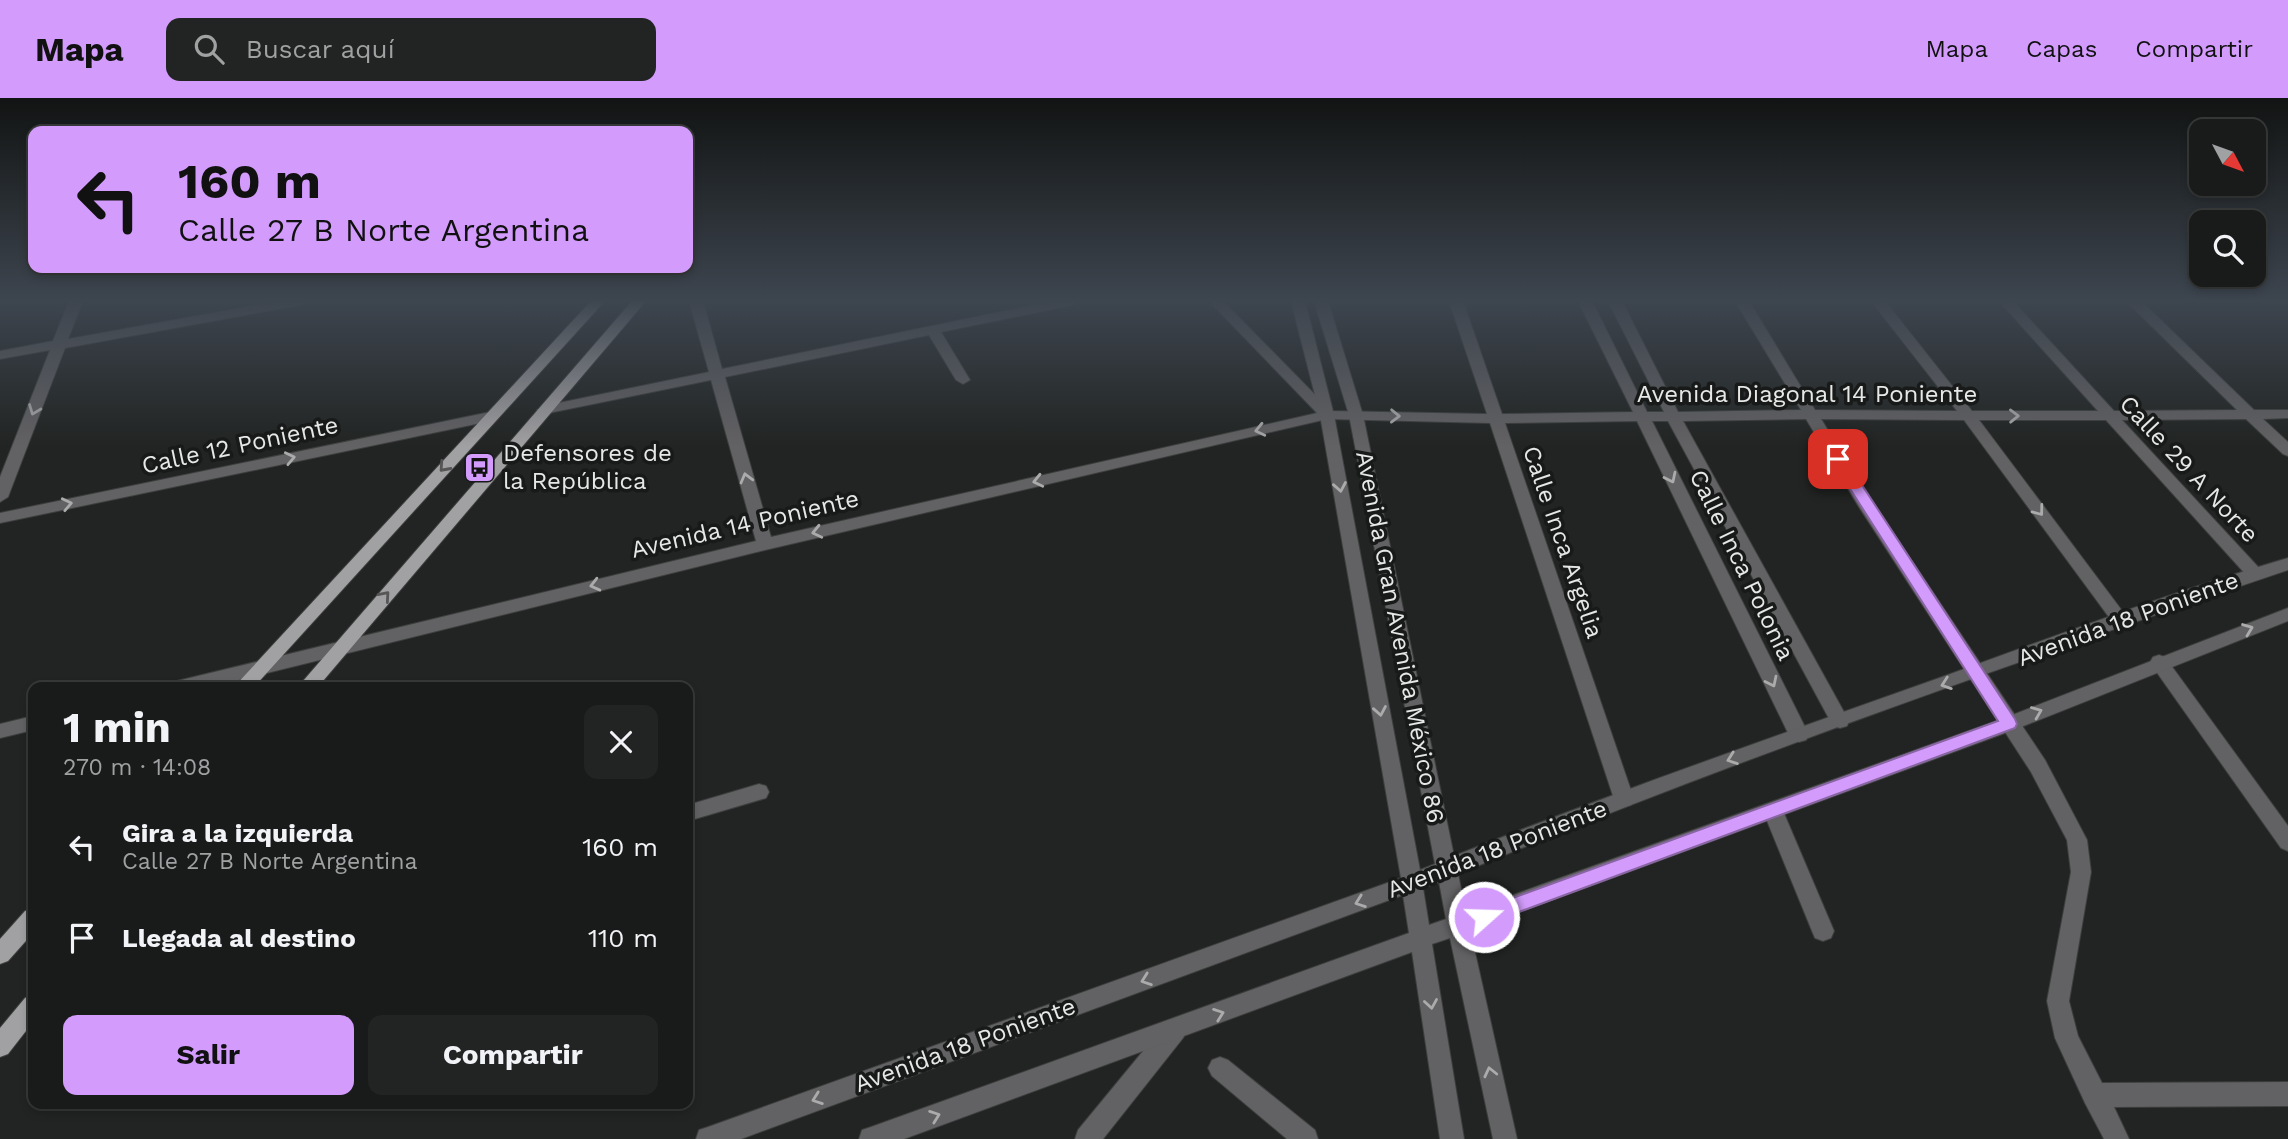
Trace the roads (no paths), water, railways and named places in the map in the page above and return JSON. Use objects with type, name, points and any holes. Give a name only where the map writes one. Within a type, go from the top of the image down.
[{"type":"main road","points":[[247,682],[553,350]]},
{"type":"main road","points":[[311,682],[597,350]]},
{"type":"main road","points":[[0,954],[28,923]]},
{"type":"main road","points":[[0,1046],[28,1012]]},
{"type":"street","points":[[0,355],[29,350]]},
{"type":"street","points":[[0,497],[57,350]]},
{"type":"street","points":[[711,350],[765,544]]},
{"type":"street","points":[[544,410],[837,350]]},
{"type":"street","points":[[945,350],[963,380]]},
{"type":"street","points":[[1263,350],[1326,415]]},
{"type":"street","name":"Avenida Gran Avenida México 86","points":[[1310,350],[1326,415],[1412,883],[1452,1139]]},
{"type":"street","name":"Avenida Gran Avenida México 86","points":[[1336,350],[1356,415],[1458,926],[1505,1139]]},
{"type":"street","name":"Calle Inca Argelia","points":[[1472,350],[1624,799]]},
{"type":"street","name":"Calle Inca Polonia","points":[[1608,350],[1798,735]]},
{"type":"street","name":"Calle Inca Polonia","points":[[1640,350],[1840,721]]},
{"type":"street","points":[[1771,350],[1976,674],[2038,766],[2077,840],[2081,873],[2058,1001],[2067,1038],[2117,1139]]},
{"type":"street","points":[[1916,350],[2120,620]]},
{"type":"street","name":"Calle 29 A Norte","points":[[2049,350],[2255,574]]},
{"type":"street","points":[[2182,350],[2288,451]]},
{"type":"street","name":"Avenida Diagonal 14 Poniente","points":[[1326,415],[1495,419],[1810,414],[2288,414]]},
{"type":"street","name":"Avenida 14 Poniente","points":[[201,682],[765,544],[1326,415]]},
{"type":"street","name":"Calle 12 Poniente","points":[[0,518],[490,417]]},
{"type":"street","name":"Avenida 18 Poniente","points":[[708,1139],[1412,883],[1624,799],[1798,735],[1976,674],[2120,620],[2288,564]]},
{"type":"street","name":"Avenida 18 Poniente","points":[[871,1139],[1175,1030],[1420,936],[1458,926],[2009,724],[2159,662],[2288,614]]},
{"type":"street","points":[[2159,662],[2288,842]]},
{"type":"street","points":[[0,731],[28,724]]},
{"type":"street","points":[[693,812],[759,792]]},
{"type":"street","points":[[1773,811],[1823,931]]},
{"type":"street","points":[[1087,1139],[1175,1030]]},
{"type":"street","points":[[1220,1068],[1306,1139]]},
{"type":"street","points":[[2093,1094],[2288,1094]]},
{"type":"place","name":"Defensores de la República","points":[[480,467]]}]
